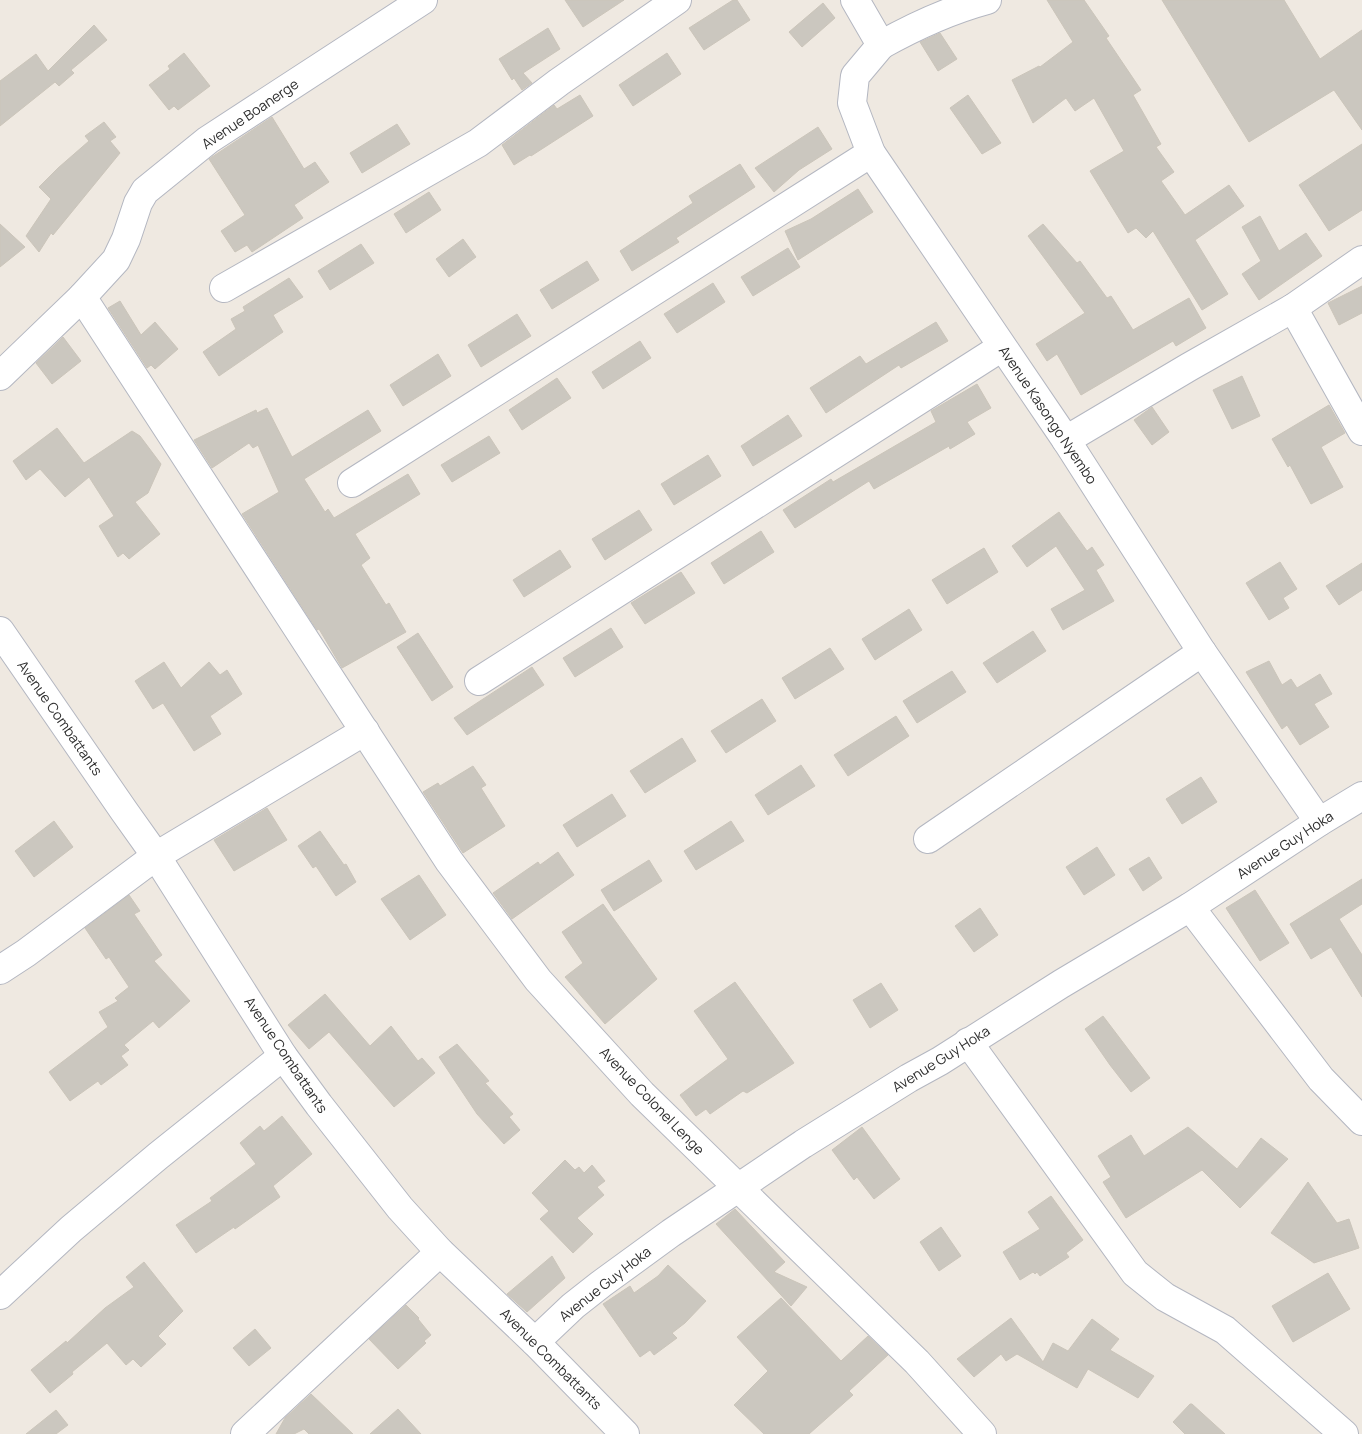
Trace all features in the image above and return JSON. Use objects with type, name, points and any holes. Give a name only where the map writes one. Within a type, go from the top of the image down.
[{"type":"street","name":"Avenue Boanerge","points":[[0,376],[82,297],[116,260],[126,239],[138,203],[145,192],[208,140],[423,0]]},
{"type":"street","points":[[224,288],[478,143],[559,82],[677,0]]},
{"type":"street","points":[[855,0],[881,46]]},
{"type":"street","name":"Avenue Kasongo Nyembo","points":[[988,0],[911,28],[881,46],[856,76],[852,103],[871,153],[1066,440],[1202,652],[1319,822]]},
{"type":"street","points":[[352,483],[871,153]]},
{"type":"street","points":[[1066,440],[1188,367],[1293,308],[1362,260]]},
{"type":"street","name":"Avenue Colonel Lenge","points":[[82,297],[448,861],[538,980],[642,1094],[917,1362],[982,1434]]},
{"type":"street","points":[[1293,308],[1362,431]]},
{"type":"street","points":[[479,681],[1002,347]]},
{"type":"street","name":"Avenue Combattants","points":[[0,632],[156,856],[283,1056],[400,1208],[440,1252],[536,1342],[615,1430]]},
{"type":"street","points":[[928,839],[1202,652]]},
{"type":"street","points":[[0,970],[26,954],[156,856],[365,731]]},
{"type":"street","name":"Avenue Guy Hoka","points":[[536,1342],[573,1306],[601,1284],[671,1233],[803,1144],[1143,934],[1190,907],[1362,796]]},
{"type":"street","points":[[1190,907],[1321,1079],[1362,1120]]},
{"type":"street","points":[[968,1042],[1135,1273],[1165,1297],[1225,1330],[1344,1434]]},
{"type":"street","points":[[0,1295],[71,1229],[158,1156],[283,1056]]},
{"type":"street","points":[[245,1434],[440,1252]]},
{"type":"building","points":[[565,0],[624,0],[583,27]]},
{"type":"building","points":[[733,0],[737,0],[750,20],[704,50],[689,28]]},
{"type":"building","points":[[1047,0],[1084,0],[1109,36],[1106,38],[1141,90],[1133,95],[1161,144],[1156,147],[1174,172],[1161,181],[1185,215],[1229,185],[1244,206],[1195,240],[1228,294],[1202,310],[1153,231],[1146,238],[1136,228],[1128,233],[1090,171],[1124,151],[1094,98],[1075,111],[1066,98],[1033,123],[1012,80],[1040,67],[1073,42]]},
{"type":"building","points":[[1162,0],[1284,0],[1320,59],[1362,30],[1362,130],[1334,90],[1249,142]]},
{"type":"building","points":[[823,3],[835,18],[802,47],[789,32]]},
{"type":"building","points":[[94,25],[107,40],[71,70],[74,73],[59,86],[55,82],[0,126],[0,81],[36,54],[48,71]]},
{"type":"building","points":[[548,28],[560,49],[523,73],[532,83],[522,90],[514,78],[512,80],[499,59]]},
{"type":"building","points":[[940,33],[957,59],[938,71],[920,42]]},
{"type":"building","points":[[184,53],[210,86],[178,110],[174,106],[169,110],[149,85],[170,69],[168,66]]},
{"type":"building","points":[[667,53],[681,74],[633,106],[619,85]]},
{"type":"building","points":[[580,95],[593,116],[514,165],[502,145],[554,105],[557,109]]},
{"type":"building","points":[[968,95],[1001,143],[982,154],[950,108]]},
{"type":"building","points":[[272,117],[304,169],[315,162],[329,182],[294,205],[303,218],[252,252],[247,245],[235,252],[221,231],[245,215],[209,159]]},
{"type":"building","points":[[104,122],[116,137],[110,141],[120,153],[53,235],[51,233],[39,252],[26,236],[51,199],[39,187],[89,141],[85,136]]},
{"type":"building","points":[[397,124],[410,144],[362,173],[350,153]]},
{"type":"building","points":[[818,127],[832,149],[799,170],[774,192],[755,168]]},
{"type":"building","points":[[1362,144],[1362,210],[1329,231],[1299,185]]},
{"type":"building","points":[[740,164],[755,187],[676,238],[679,242],[632,271],[620,251],[693,203],[689,196]]},
{"type":"building","points":[[858,189],[873,212],[798,260],[785,231],[811,219]]},
{"type":"building","points":[[429,192],[441,210],[406,233],[394,214]]},
{"type":"building","points":[[1260,216],[1279,251],[1306,233],[1322,256],[1259,300],[1242,274],[1261,261],[1242,227]]},
{"type":"building","points":[[0,224],[25,247],[0,267]]},
{"type":"building","points":[[1043,224],[1077,263],[1080,261],[1107,298],[1111,296],[1133,330],[1189,298],[1206,328],[1176,346],[1173,341],[1081,395],[1057,354],[1047,361],[1036,344],[1085,313],[1028,236]]},
{"type":"building","points":[[463,239],[476,257],[449,277],[436,259]]},
{"type":"building","points":[[361,244],[374,263],[330,290],[318,271]]},
{"type":"building","points":[[788,248],[800,267],[753,296],[741,277]]},
{"type":"building","points":[[587,261],[599,280],[552,309],[540,290]]},
{"type":"building","points":[[289,278],[303,297],[273,315],[283,332],[219,376],[203,352],[236,329],[231,319],[245,311],[243,307]]},
{"type":"building","points":[[713,283],[725,302],[677,333],[664,314]]},
{"type":"building","points":[[1362,286],[1362,313],[1339,325],[1328,303]]},
{"type":"building","points":[[120,301],[141,335],[155,322],[178,349],[155,369],[151,365],[147,368],[108,308]]},
{"type":"building","points":[[517,314],[531,336],[481,367],[468,345]]},
{"type":"building","points":[[936,322],[948,341],[901,368],[899,365],[826,413],[810,388],[860,356],[866,364]]},
{"type":"building","points":[[63,337],[81,361],[52,384],[36,363]]},
{"type":"building","points":[[640,341],[651,358],[603,389],[592,372]]},
{"type":"building","points":[[438,354],[451,376],[403,406],[390,385]]},
{"type":"building","points":[[1242,376],[1260,416],[1232,429],[1213,390]]},
{"type":"building","points":[[557,378],[571,398],[522,430],[509,410]]},
{"type":"building","points":[[977,384],[991,408],[967,422],[975,434],[950,449],[949,446],[874,489],[869,481],[795,528],[783,510],[831,479],[833,482],[936,422],[931,411]]},
{"type":"building","points":[[1329,405],[1345,433],[1321,447],[1343,487],[1311,504],[1290,465],[1288,467],[1272,439]]},
{"type":"building","points":[[1152,407],[1169,432],[1152,445],[1134,420]]},
{"type":"building","points":[[267,408],[292,457],[368,410],[381,431],[304,479],[325,512],[328,509],[334,518],[408,474],[420,494],[355,534],[370,558],[361,565],[386,605],[389,603],[406,632],[342,668],[319,629],[317,630],[242,514],[279,492],[258,445],[253,448],[249,443],[212,468],[194,440],[256,410],[257,413]]},
{"type":"building","points":[[788,415],[802,436],[753,466],[741,446]]},
{"type":"building","points":[[57,428],[84,463],[132,431],[140,436],[161,464],[148,493],[135,502],[160,534],[129,559],[123,553],[118,557],[99,526],[114,516],[89,477],[65,497],[40,469],[26,480],[13,461]]},
{"type":"building","points":[[489,436],[500,453],[452,482],[441,465]]},
{"type":"building","points":[[708,455],[721,476],[674,505],[661,484]]},
{"type":"building","points":[[639,510],[652,530],[605,560],[592,539]]},
{"type":"building","points":[[1059,512],[1087,551],[1092,547],[1104,565],[1096,570],[1114,601],[1063,630],[1051,609],[1085,590],[1056,546],[1027,567],[1012,546]]},
{"type":"building","points":[[761,531],[774,552],[724,584],[711,563]]},
{"type":"building","points":[[984,548],[998,572],[947,604],[932,580]]},
{"type":"building","points":[[560,550],[571,567],[524,597],[513,580]]},
{"type":"building","points":[[1280,562],[1297,589],[1283,598],[1289,608],[1269,620],[1246,583]]},
{"type":"building","points":[[1362,563],[1362,590],[1339,605],[1326,586]]},
{"type":"building","points":[[681,572],[695,593],[645,624],[631,603]]},
{"type":"building","points":[[909,609],[922,630],[875,660],[862,639]]},
{"type":"building","points":[[611,628],[623,647],[575,677],[563,658]]},
{"type":"building","points":[[1033,631],[1046,651],[997,683],[983,663]]},
{"type":"building","points":[[418,633],[453,687],[432,701],[397,647]]},
{"type":"building","points":[[830,648],[844,669],[795,699],[782,678]]},
{"type":"building","points":[[1269,661],[1282,685],[1291,679],[1297,688],[1320,674],[1332,694],[1314,704],[1329,727],[1300,745],[1287,725],[1282,729],[1246,672]]},
{"type":"building","points":[[164,662],[181,688],[209,662],[220,675],[227,670],[242,694],[210,716],[221,734],[194,751],[163,703],[153,709],[135,681]]},
{"type":"building","points":[[532,667],[544,685],[467,735],[454,718]]},
{"type":"building","points":[[952,671],[966,692],[917,723],[903,701]]},
{"type":"building","points":[[762,699],[776,721],[726,753],[711,731]]},
{"type":"building","points":[[896,716],[909,736],[848,776],[834,755]]},
{"type":"building","points":[[682,738],[696,761],[645,793],[630,771]]},
{"type":"building","points":[[801,765],[815,786],[768,815],[755,795]]},
{"type":"building","points":[[473,766],[486,785],[481,788],[505,826],[463,853],[423,792],[438,783],[440,786]]},
{"type":"building","points":[[1201,777],[1217,802],[1182,824],[1166,799]]},
{"type":"building","points":[[612,794],[626,816],[577,847],[563,825]]},
{"type":"building","points":[[267,808],[287,840],[234,871],[214,840]]},
{"type":"building","points":[[54,821],[73,847],[34,877],[15,851]]},
{"type":"building","points":[[731,821],[744,841],[696,870],[684,851]]},
{"type":"building","points":[[320,831],[344,865],[346,864],[356,882],[336,896],[316,866],[313,868],[298,846]]},
{"type":"building","points":[[1097,847],[1115,875],[1084,895],[1066,867]]},
{"type":"building","points":[[558,852],[574,875],[512,919],[493,893],[538,862],[540,865]]},
{"type":"building","points":[[1149,857],[1162,878],[1143,891],[1129,869]]},
{"type":"building","points":[[649,860],[662,881],[614,911],[601,890]]},
{"type":"building","points":[[419,875],[446,915],[410,940],[381,899]]},
{"type":"building","points":[[1362,879],[1362,904],[1339,919],[1362,955],[1362,997],[1331,947],[1311,959],[1290,924]]},
{"type":"building","points":[[1255,890],[1289,943],[1260,961],[1226,908]]},
{"type":"building","points":[[129,895],[140,911],[134,914],[162,955],[154,961],[190,1001],[159,1028],[153,1021],[124,1045],[129,1050],[121,1056],[128,1065],[101,1085],[98,1081],[70,1101],[49,1072],[108,1027],[99,1012],[118,1001],[115,998],[129,987],[109,957],[106,959],[85,928]]},
{"type":"building","points":[[603,904],[657,979],[605,1024],[565,977],[583,963],[562,932]]},
{"type":"building","points":[[980,908],[998,935],[974,952],[955,926]]},
{"type":"building","points":[[735,982],[794,1063],[747,1093],[743,1091],[710,1114],[706,1109],[696,1116],[680,1095],[728,1059],[694,1011]]},
{"type":"building","points":[[881,983],[898,1010],[870,1028],[853,1000]]},
{"type":"building","points":[[325,994],[370,1046],[391,1026],[418,1061],[422,1058],[435,1073],[394,1107],[329,1032],[309,1049],[288,1025]]},
{"type":"building","points":[[1103,1016],[1150,1078],[1131,1092],[1085,1029]]},
{"type":"building","points":[[457,1044],[489,1081],[485,1083],[513,1114],[509,1117],[520,1130],[504,1144],[477,1114],[439,1057]]},
{"type":"building","points":[[282,1116],[312,1154],[273,1186],[280,1197],[235,1229],[234,1227],[196,1253],[176,1225],[212,1201],[210,1198],[256,1164],[240,1143],[260,1126],[264,1131]]},
{"type":"building","points":[[862,1127],[900,1179],[874,1199],[857,1177],[854,1180],[832,1150]]},
{"type":"building","points":[[1188,1127],[1237,1169],[1261,1138],[1288,1159],[1240,1208],[1202,1170],[1126,1218],[1103,1182],[1111,1177],[1098,1156],[1131,1135],[1144,1156]]},
{"type":"building","points":[[565,1160],[575,1170],[579,1167],[584,1173],[592,1165],[605,1181],[597,1187],[604,1195],[577,1218],[593,1234],[573,1253],[540,1219],[549,1211],[532,1193]]},
{"type":"building","points":[[1308,1182],[1337,1223],[1349,1219],[1359,1248],[1314,1263],[1271,1233]]},
{"type":"building","points":[[1051,1196],[1083,1240],[1066,1253],[1069,1257],[1040,1276],[1037,1272],[1035,1274],[1033,1272],[1020,1280],[1003,1252],[1040,1229],[1028,1212]]},
{"type":"building","points":[[735,1209],[785,1262],[774,1272],[807,1287],[791,1306],[716,1224]]},
{"type":"building","points":[[941,1227],[961,1256],[939,1271],[920,1242]]},
{"type":"building","points":[[552,1256],[565,1278],[527,1312],[507,1294]]},
{"type":"building","points":[[144,1262],[183,1311],[158,1336],[166,1344],[141,1367],[133,1359],[126,1365],[107,1343],[50,1393],[31,1370],[66,1341],[67,1343],[105,1308],[134,1287],[126,1277]]},
{"type":"building","points":[[668,1265],[706,1301],[685,1323],[672,1333],[677,1338],[654,1355],[650,1350],[640,1357],[603,1304],[630,1286],[634,1293],[658,1276]]},
{"type":"building","points":[[1328,1273],[1350,1309],[1293,1342],[1272,1306]]},
{"type":"building","points":[[781,1298],[841,1361],[868,1336],[888,1355],[849,1391],[853,1395],[809,1434],[764,1434],[734,1405],[768,1371],[737,1337]]},
{"type":"building","points":[[406,1305],[419,1318],[431,1335],[424,1341],[426,1343],[398,1369],[369,1339]]},
{"type":"building","points":[[1011,1318],[1043,1362],[1053,1343],[1068,1351],[1092,1319],[1119,1339],[1110,1350],[1154,1376],[1138,1398],[1088,1369],[1077,1388],[1017,1354],[1006,1361],[1001,1354],[974,1377],[957,1359]]},
{"type":"building","points":[[255,1329],[271,1348],[249,1366],[233,1348]]},
{"type":"building","points":[[311,1394],[353,1434],[309,1434],[304,1429],[294,1434],[276,1434],[285,1418]]},
{"type":"building","points":[[1190,1404],[1225,1434],[1185,1434],[1173,1422]]},
{"type":"building","points":[[398,1409],[421,1434],[370,1434]]},
{"type":"building","points":[[56,1410],[68,1425],[56,1434],[26,1434]]}]
